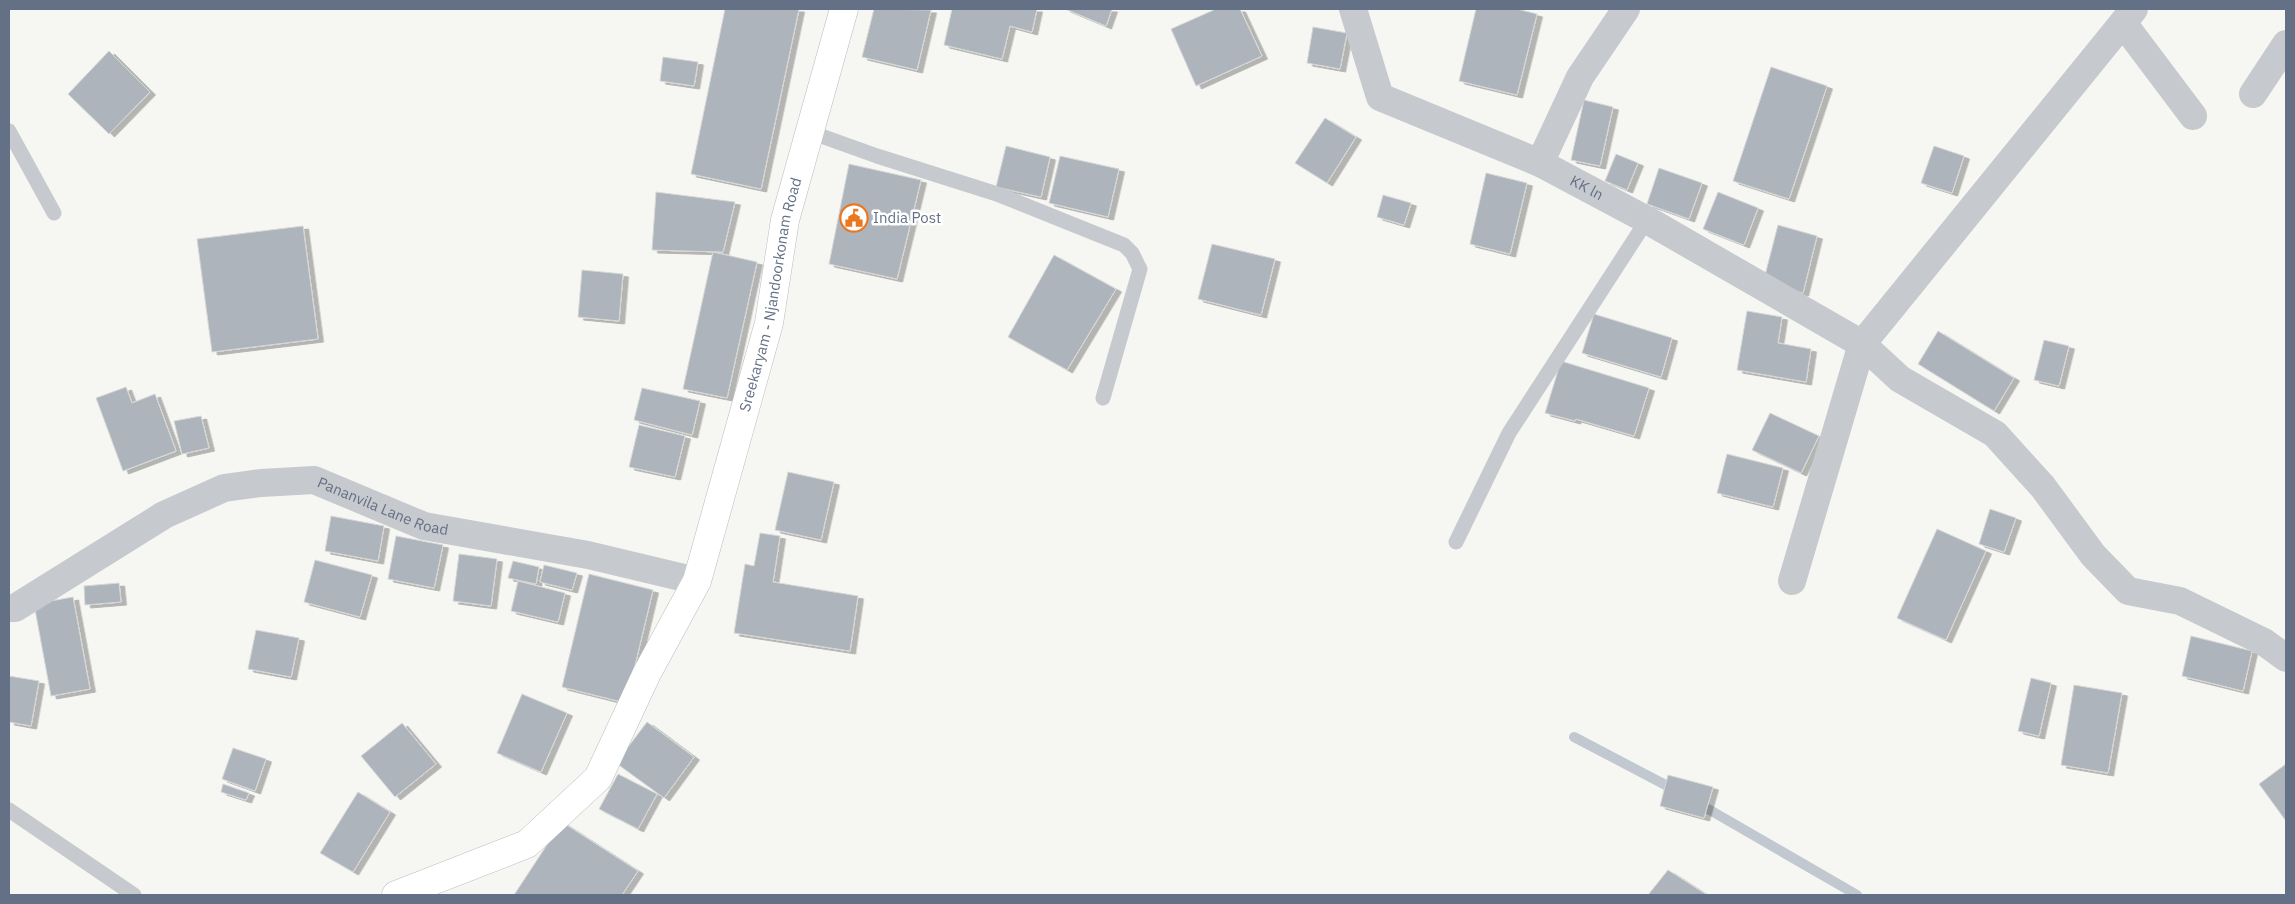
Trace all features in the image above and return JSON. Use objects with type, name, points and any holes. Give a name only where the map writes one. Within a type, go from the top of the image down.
[{"type":"main road","name":"Sreekaryam - Njandoorkonam Road","points":[[396,895],[527,844],[598,778],[646,673],[697,581],[769,323],[785,220],[844,9]]},
{"type":"street","name":"KK ln","points":[[1353,9],[1380,97],[1540,164],[1647,220],[1862,344],[1900,379],[1995,434],[2044,487],[2093,556],[2128,591],[2180,601],[2264,642],[2286,658]]},
{"type":"street","points":[[1540,164],[1580,77],[1626,9]]},
{"type":"street","points":[[1792,581],[1862,344],[2129,16],[2193,116]]},
{"type":"street","points":[[2253,94],[2286,44]]},
{"type":"street","name":"Pananvila Lane Road","points":[[9,608],[15,608],[164,515],[224,488],[261,483],[314,480],[424,526],[588,555],[697,581]]},
{"type":"lane","points":[[9,131],[54,213]]},
{"type":"lane","points":[[810,132],[877,156],[997,194],[1124,245],[1132,253],[1140,269],[1103,398]]},
{"type":"lane","points":[[1456,542],[1509,433],[1647,220]]},
{"type":"lane","points":[[9,810],[134,895]]},
{"type":"building","points":[[725,9],[799,9],[761,189],[691,174]]},
{"type":"building","points":[[874,9],[931,10],[917,70],[862,57]]},
{"type":"building","points":[[952,9],[1037,9],[1032,32],[1010,26],[1002,59],[944,45]]},
{"type":"building","points":[[1065,9],[1112,9],[1106,26]]},
{"type":"building","points":[[1216,9],[1240,9],[1262,56],[1196,86],[1171,29]]},
{"type":"building","points":[[1476,9],[1517,9],[1537,14],[1517,95],[1459,81]]},
{"type":"building","points":[[1313,27],[1347,33],[1340,69],[1307,63]]},
{"type":"building","points":[[109,51],[150,92],[109,134],[68,94]]},
{"type":"building","points":[[663,57],[698,62],[694,86],[660,81]]},
{"type":"building","points":[[1771,67],[1827,86],[1789,199],[1733,181]]},
{"type":"building","points":[[1584,100],[1613,107],[1600,166],[1571,160]]},
{"type":"building","points":[[1325,118],[1356,137],[1327,183],[1295,163]]},
{"type":"building","points":[[1006,146],[1050,157],[1041,197],[996,187]]},
{"type":"building","points":[[1934,146],[1964,156],[1952,193],[1921,183]]},
{"type":"building","points":[[1616,154],[1638,163],[1627,190],[1605,181]]},
{"type":"building","points":[[1060,156],[1119,169],[1108,217],[1049,203]]},
{"type":"building","points":[[849,164],[921,180],[897,279],[829,264]]},
{"type":"building","points":[[1659,168],[1702,183],[1689,219],[1647,204]]},
{"type":"building","points":[[1486,173],[1527,183],[1510,254],[1470,244]]},
{"type":"building","points":[[656,192],[735,202],[723,252],[652,250]]},
{"type":"building","points":[[1718,192],[1758,208],[1744,245],[1703,229]]},
{"type":"building","points":[[1383,195],[1411,203],[1404,225],[1377,217]]},
{"type":"building","points":[[1778,225],[1817,236],[1803,293],[1763,283]]},
{"type":"building","points":[[303,226],[318,339],[212,352],[197,239]]},
{"type":"building","points":[[1212,244],[1275,259],[1261,315],[1198,299]]},
{"type":"building","points":[[713,252],[757,262],[727,398],[683,389]]},
{"type":"building","points":[[1054,255],[1116,289],[1067,370],[1008,337]]},
{"type":"building","points":[[582,270],[623,274],[619,321],[578,317]]},
{"type":"building","points":[[1747,311],[1782,317],[1778,343],[1811,349],[1806,382],[1737,370]]},
{"type":"building","points":[[1594,314],[1672,338],[1661,377],[1582,353]]},
{"type":"building","points":[[1938,331],[2014,378],[1994,411],[1918,364]]},
{"type":"building","points":[[2044,340],[2069,346],[2059,386],[2034,380]]},
{"type":"building","points":[[1561,361],[1649,388],[1634,436],[1576,419],[1575,421],[1545,413]]},
{"type":"building","points":[[126,387],[132,403],[155,394],[176,451],[123,471],[96,398]]},
{"type":"building","points":[[642,388],[700,401],[692,435],[634,420]]},
{"type":"building","points":[[1770,413],[1819,436],[1801,473],[1752,450]]},
{"type":"building","points":[[201,416],[209,448],[182,454],[174,421]]},
{"type":"building","points":[[639,425],[685,436],[675,477],[629,467]]},
{"type":"building","points":[[1727,454],[1783,468],[1773,507],[1717,493]]},
{"type":"building","points":[[788,472],[834,482],[821,540],[775,530]]},
{"type":"building","points":[[1990,509],[2016,518],[2004,552],[1979,544]]},
{"type":"building","points":[[331,516],[384,526],[378,561],[325,551]]},
{"type":"building","points":[[1937,529],[1986,551],[1946,640],[1897,618]]},
{"type":"building","points":[[760,533],[780,536],[773,582],[858,596],[850,651],[734,633],[745,564],[754,566]]},
{"type":"building","points":[[396,536],[443,545],[434,588],[388,579]]},
{"type":"building","points":[[459,554],[497,559],[491,606],[453,601]]},
{"type":"building","points":[[315,560],[372,575],[360,617],[304,602]]},
{"type":"building","points":[[513,561],[539,567],[536,584],[508,578]]},
{"type":"building","points":[[544,565],[577,573],[572,590],[540,582]]},
{"type":"building","points":[[589,574],[653,590],[626,703],[562,687]]},
{"type":"building","points":[[518,581],[565,593],[558,622],[511,611]]},
{"type":"building","points":[[119,583],[121,602],[85,605],[84,586]]},
{"type":"building","points":[[73,597],[90,689],[51,696],[34,604]]},
{"type":"building","points":[[256,630],[299,638],[291,677],[248,669]]},
{"type":"building","points":[[2191,636],[2252,651],[2243,691],[2182,676]]},
{"type":"building","points":[[9,676],[39,681],[31,726],[9,722]]},
{"type":"building","points":[[2031,678],[2051,683],[2039,736],[2018,731]]},
{"type":"building","points":[[2074,685],[2122,693],[2108,773],[2061,765]]},
{"type":"building","points":[[522,694],[567,713],[541,772],[497,753]]},
{"type":"building","points":[[647,722],[694,757],[664,798],[616,763]]},
{"type":"building","points":[[402,723],[436,764],[395,797],[361,756]]},
{"type":"building","points":[[233,748],[266,759],[255,791],[222,779]]},
{"type":"building","points":[[2286,764],[2286,821],[2259,784]]},
{"type":"building","points":[[618,774],[657,794],[638,829],[599,809]]},
{"type":"building","points":[[1668,775],[1713,787],[1704,818],[1660,806]]},
{"type":"building","points":[[223,784],[249,793],[246,800],[221,792]]},
{"type":"building","points":[[358,792],[390,812],[353,872],[320,853]]},
{"type":"building","points":[[562,822],[638,871],[622,895],[514,895]]},
{"type":"building","points":[[1668,870],[1707,895],[1648,895]]},
{"type":"waterway","points":[[1574,737],[1677,791]]},
{"type":"waterway","points":[[1696,802],[1857,895]]},
{"type":"place","name":"India Post","points":[[854,218]]}]
